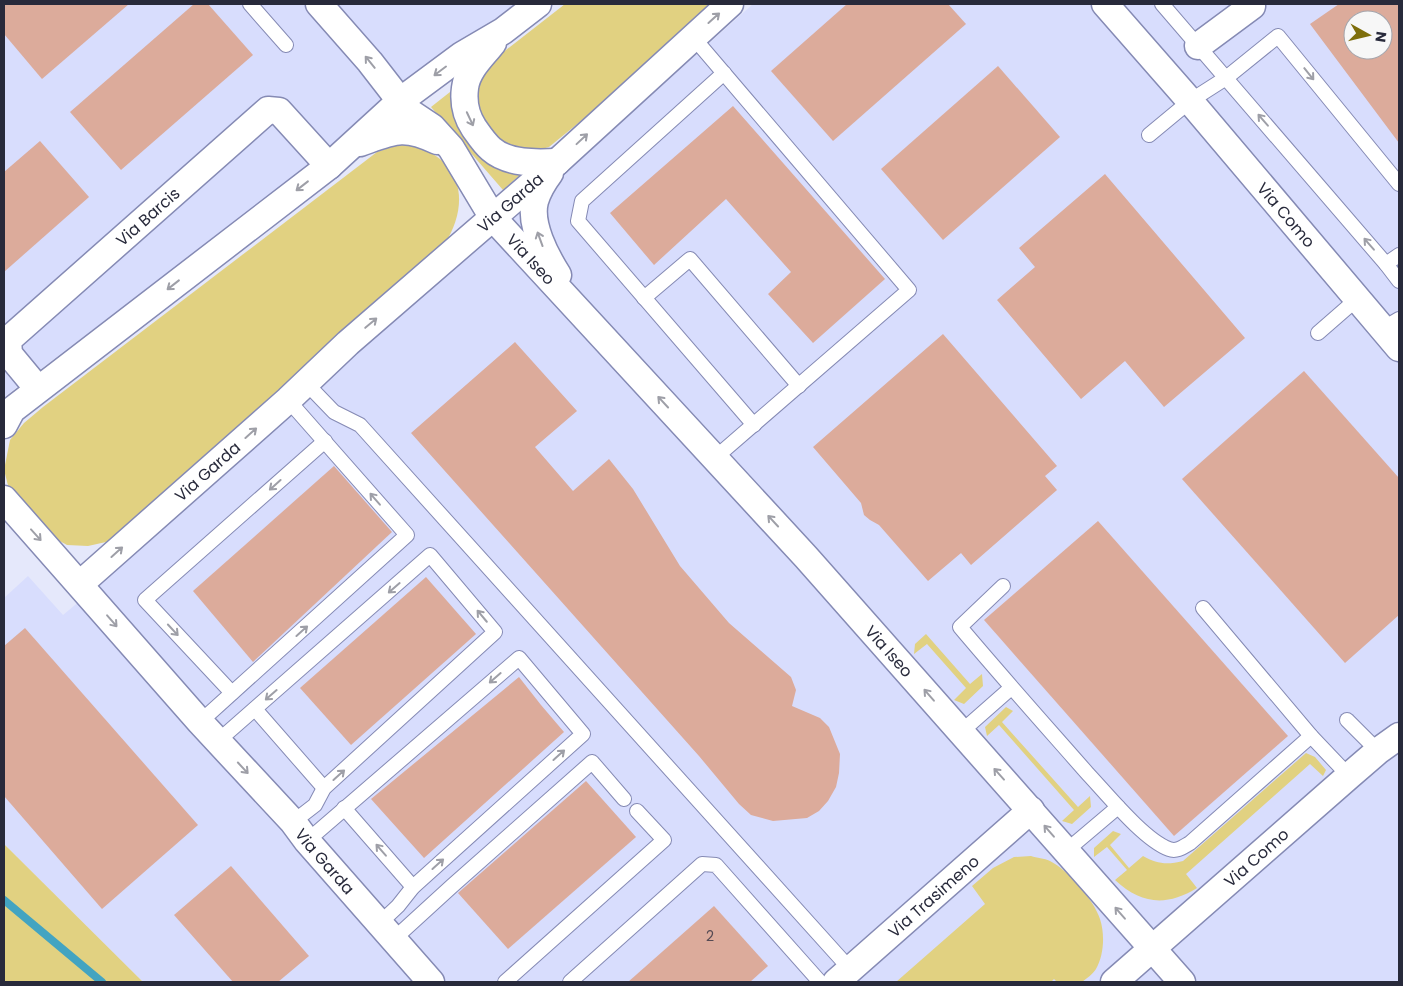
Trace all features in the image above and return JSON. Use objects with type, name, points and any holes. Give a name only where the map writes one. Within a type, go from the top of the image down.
[{"type":"street","name":"Via Iseo","points":[[319,4],[370,62],[408,111],[432,127],[456,155],[493,218],[806,557],[1182,982]]},
{"type":"street","points":[[4,425],[12,410],[329,166],[400,101],[462,55],[503,31],[538,4]]},
{"type":"street","name":"Via Garda","points":[[431,982],[80,584],[348,344],[557,162],[730,4]]},
{"type":"street","name":"Via Como","points":[[1105,4],[1190,101],[1357,299],[1391,324],[1399,348]]},
{"type":"street","points":[[1198,46],[1252,4]]},
{"type":"street","points":[[503,31],[472,69],[465,87],[464,106],[470,122],[492,150],[498,153],[534,163],[557,162]]},
{"type":"street","name":"Via Barcis","points":[[38,389],[9,354],[8,340],[268,110],[279,111],[329,166]]},
{"type":"street","points":[[352,146],[388,133],[403,130],[422,134],[456,155]]},
{"type":"street","name":"Via Iseo","points":[[456,155],[469,183],[472,202],[469,223],[459,248]]},
{"type":"street","name":"Via Iseo","points":[[557,162],[544,182],[535,202],[537,230],[548,258],[592,325]]},
{"type":"street","points":[[4,499],[80,584]]},
{"type":"street","name":"Via Como","points":[[1114,982],[1349,776],[1399,736]]},
{"type":"street","name":"Via Trasimeno","points":[[843,976],[1031,810]]},
{"type":"lane","points":[[250,4],[286,44]]},
{"type":"lane","points":[[1162,4],[1399,281]]},
{"type":"lane","points":[[1149,135],[1190,101],[1226,78],[1278,36],[1399,184]]},
{"type":"lane","points":[[693,37],[909,290],[715,458]]},
{"type":"lane","points":[[724,73],[582,200],[578,221],[754,425]]},
{"type":"lane","points":[[1386,264],[1399,255]]},
{"type":"lane","points":[[644,298],[690,259],[799,386]]},
{"type":"lane","points":[[1318,333],[1357,299]]},
{"type":"lane","points":[[200,722],[407,535],[325,441],[297,391]]},
{"type":"lane","points":[[297,391],[360,425],[843,976]]},
{"type":"lane","points":[[232,693],[145,600],[325,441]]},
{"type":"lane","points":[[218,741],[430,556],[496,632],[324,788],[300,832]]},
{"type":"lane","points":[[1004,586],[960,627],[1011,688],[1118,807],[1153,841],[1170,850],[1181,849],[1190,843],[1311,736]]},
{"type":"lane","points":[[1203,608],[1311,736],[1349,776]]},
{"type":"lane","points":[[300,832],[344,808],[519,658],[583,734],[413,887],[398,906],[387,932]]},
{"type":"lane","points":[[961,732],[1011,688]]},
{"type":"lane","points":[[255,709],[324,788]]},
{"type":"lane","points":[[1347,720],[1378,751]]},
{"type":"lane","points":[[387,932],[452,886],[592,762],[624,799]]},
{"type":"lane","points":[[1066,851],[1118,807]]},
{"type":"lane","points":[[344,808],[413,887]]},
{"type":"lane","points":[[505,982],[664,840],[637,811]]},
{"type":"lane","points":[[570,982],[702,864],[716,865],[820,982]]},
{"type":"shaded area","points":[[4,4],[517,4],[408,85],[261,202],[4,397]]},
{"type":"shaded area","points":[[565,4],[714,4],[641,72],[549,147],[526,153],[509,147],[494,137],[478,118],[472,95],[480,75],[497,57]]},
{"type":"shaded area","points":[[753,4],[1399,4],[1399,982],[143,982],[4,844],[4,598],[28,576],[63,615],[365,346],[501,229]]},
{"type":"shaded area","points":[[450,92],[453,114],[459,127],[521,174],[503,190],[431,107]]},
{"type":"shaded area","points":[[401,144],[421,148],[436,156],[448,167],[456,180],[459,195],[458,211],[453,228],[444,245],[123,532],[106,542],[88,546],[67,545],[45,533],[10,493],[4,470],[10,440],[24,423],[377,152]]},
{"type":"shaded area","points":[[926,634],[970,684],[982,674],[983,686],[964,704],[954,700],[966,688],[927,644],[914,654],[915,644]]},
{"type":"shaded area","points":[[1006,707],[1013,711],[1002,722],[1078,807],[1090,796],[1091,807],[1072,824],[1062,821],[1074,810],[999,725],[987,736],[985,727]]},
{"type":"shaded area","points":[[1306,753],[1315,757],[1326,770],[1323,776],[1310,764],[1186,874],[1197,888],[1186,894],[1175,898],[1154,900],[1134,894],[1115,880],[1127,870],[1107,847],[1094,857],[1094,848],[1113,831],[1121,834],[1110,845],[1129,868],[1143,856],[1162,863],[1183,861]]},
{"type":"shaded area","points":[[4,844],[143,982],[4,982]]},
{"type":"shaded area","points":[[1031,856],[1050,861],[1065,871],[1097,911],[1102,925],[1103,944],[1099,963],[1092,974],[1082,982],[1057,982],[1054,979],[1051,982],[896,982],[985,904],[972,886],[993,868],[1014,857]]},
{"type":"building","points":[[4,4],[129,4],[42,79],[4,34]]},
{"type":"building","points":[[194,4],[208,4],[253,55],[121,170],[70,112]]},
{"type":"building","points":[[847,4],[948,4],[966,24],[833,141],[771,71]]},
{"type":"building","points":[[1339,4],[1399,4],[1399,143],[1310,24]]},
{"type":"building","points":[[998,66],[1060,137],[943,240],[881,169]]},
{"type":"building","points":[[733,106],[885,279],[813,343],[768,294],[791,272],[726,199],[654,265],[610,213]]},
{"type":"building","points":[[40,141],[89,197],[4,272],[4,172]]},
{"type":"building","points":[[1105,174],[1245,338],[1164,407],[1125,361],[1081,399],[997,300],[1035,267],[1019,248]]},
{"type":"building","points":[[943,334],[1057,466],[1045,476],[1057,490],[971,565],[961,553],[928,581],[879,525],[864,515],[861,503],[813,447]]},
{"type":"building","points":[[515,342],[577,411],[535,447],[573,491],[609,459],[633,489],[680,566],[729,623],[791,677],[796,690],[792,706],[820,718],[829,727],[840,754],[839,773],[836,787],[828,801],[819,811],[807,818],[773,821],[751,815],[739,804],[699,756],[411,433]]},
{"type":"building","points":[[1304,371],[1399,478],[1399,615],[1345,663],[1182,479]]},
{"type":"building","points":[[334,466],[392,532],[253,662],[193,591]]},
{"type":"building","points":[[1098,521],[1288,736],[1174,836],[984,620]]},
{"type":"building","points":[[426,577],[476,634],[351,745],[300,688]]},
{"type":"building","points":[[25,628],[198,825],[102,909],[4,796],[4,646]]},
{"type":"building","points":[[519,677],[564,732],[424,858],[371,799]]},
{"type":"building","points":[[586,781],[636,837],[508,949],[458,893]]},
{"type":"building","points":[[231,866],[309,956],[278,982],[233,982],[174,915]]},
{"type":"building","points":[[714,906],[768,966],[750,982],[628,982]]},
{"type":"waterway","points":[[4,900],[102,982]]}]
